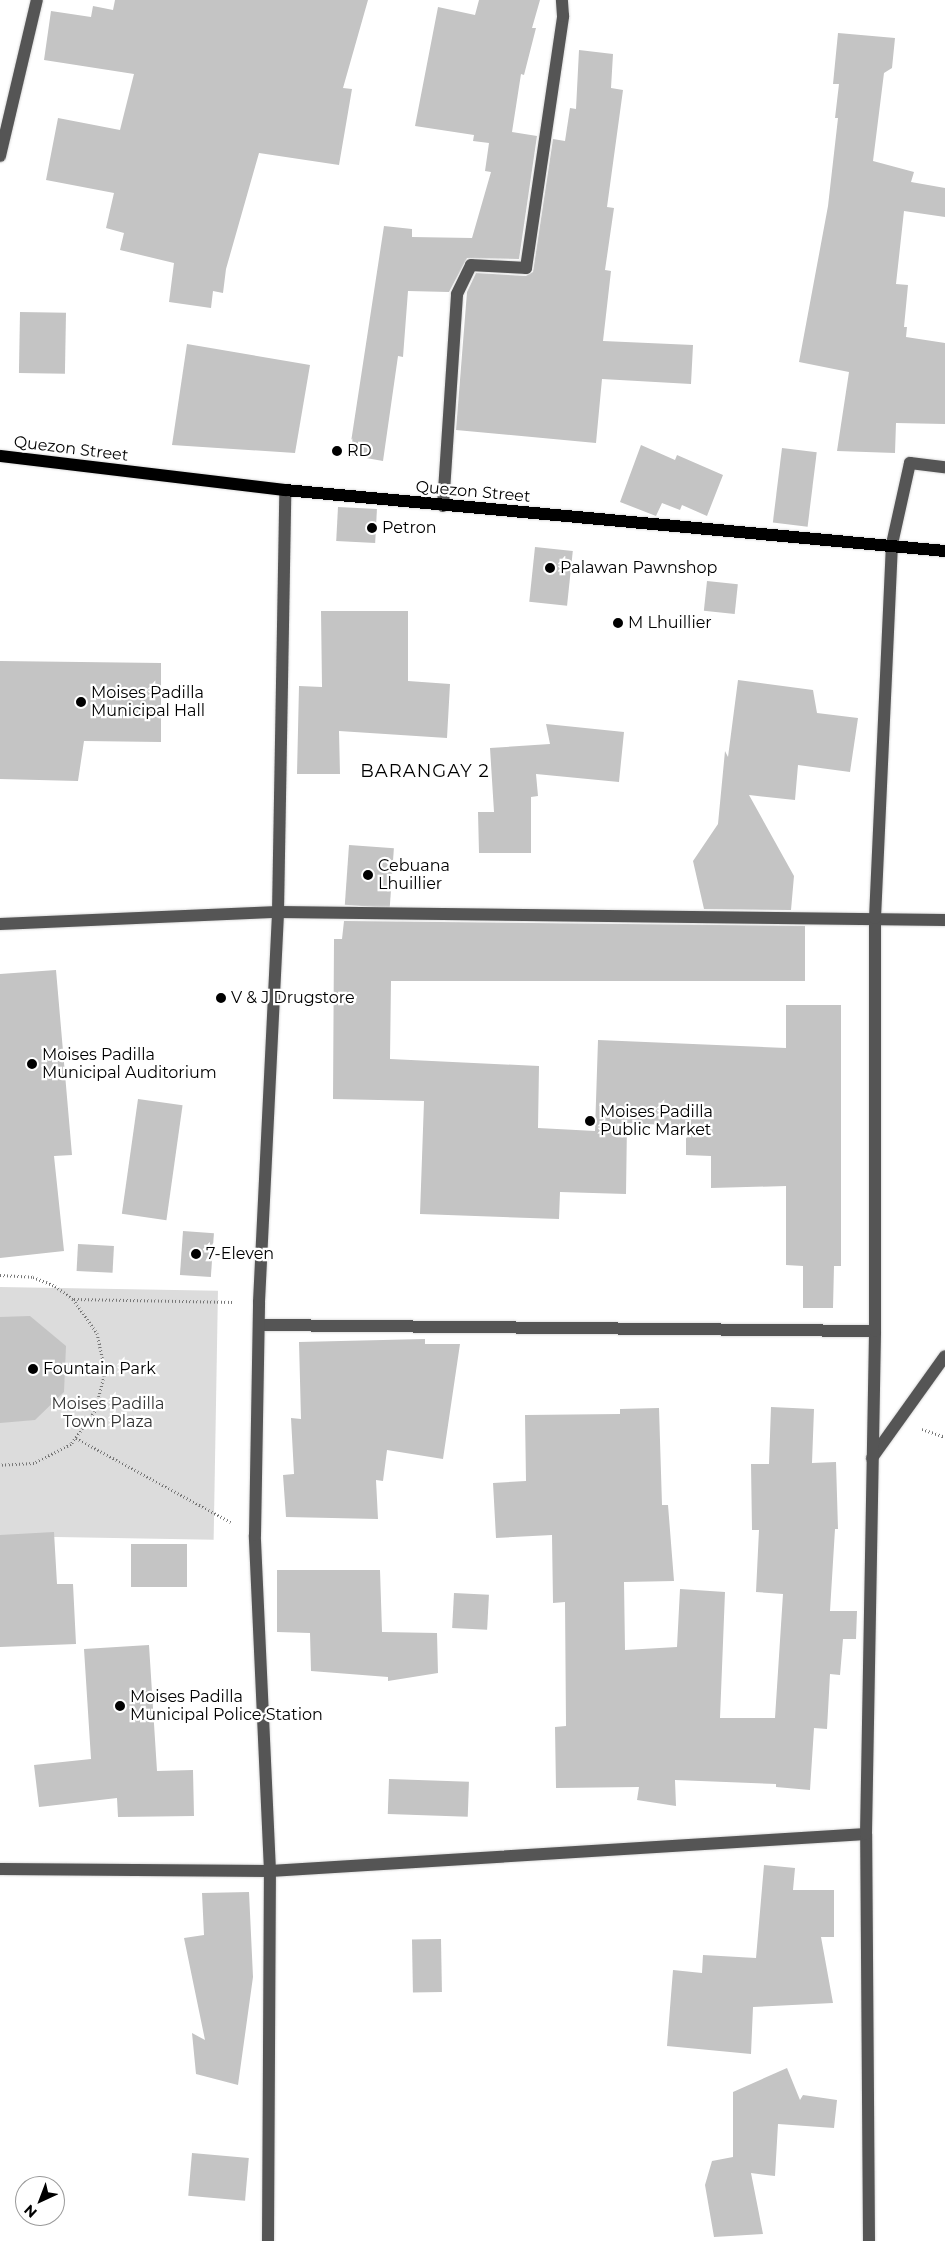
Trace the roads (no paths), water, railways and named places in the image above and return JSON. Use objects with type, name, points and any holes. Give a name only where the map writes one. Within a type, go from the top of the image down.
[{"type":"main road","name":"Quezon Street","points":[[0,456],[285,490],[443,506],[892,544],[945,551]]},
{"type":"street","points":[[0,156],[37,0]]},
{"type":"street","points":[[443,506],[457,294],[471,265],[526,268],[563,16],[562,0]]},
{"type":"street","points":[[869,2241],[866,1834],[875,1330],[875,918],[892,544],[910,464],[945,467]]},
{"type":"street","points":[[268,2241],[270,1871],[255,1535],[259,1325],[278,912],[285,490]]},
{"type":"street","points":[[0,924],[278,912],[945,920]]},
{"type":"street","points":[[259,1325],[875,1330]]},
{"type":"street","points":[[872,1458],[945,1356]]},
{"type":"street","points":[[0,1869],[270,1871],[866,1834]]},
{"type":"place","name":"RD","points":[[337,451]]},
{"type":"place","name":"Petron","points":[[372,528]]},
{"type":"place","name":"Palawan Pawnshop","points":[[550,568]]},
{"type":"place","name":"M Lhuillier","points":[[618,623]]},
{"type":"place","name":"Moises Padilla Municipal Hall","points":[[81,702]]},
{"type":"place","name":"Cebuana Lhuillier","points":[[368,875]]},
{"type":"place","name":"V & J Drugstore","points":[[221,998]]},
{"type":"place","name":"Moises Padilla Municipal Auditorium","points":[[32,1064]]},
{"type":"place","name":"Moises Padilla Public Market","points":[[590,1121]]},
{"type":"place","name":"7-Eleven","points":[[196,1254]]},
{"type":"place","name":"Fountain Park","points":[[33,1369]]},
{"type":"place","name":"Moises Padilla Municipal Police Station","points":[[120,1706]]},
{"type":"district","name":"BARANGAY 2","points":[[425,771]]},
{"type":"park label","name":"Moises Padilla Town Plaza","points":[[108,1413]]}]
